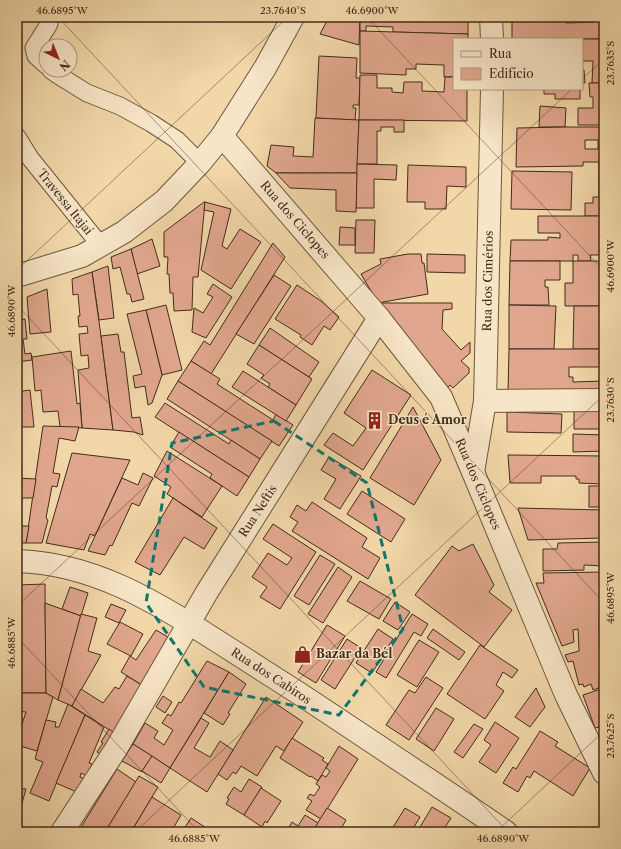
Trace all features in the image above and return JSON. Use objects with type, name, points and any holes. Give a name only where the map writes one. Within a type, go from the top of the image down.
[{"type":"street","points":[[17,276],[82,256],[124,232],[164,201],[200,163],[222,136],[265,68],[293,17]]},
{"type":"street","points":[[491,17],[492,38]]},
{"type":"street","name":"Rua dos Cimérios","points":[[474,472],[485,401],[492,90]]},
{"type":"street","name":"Rua dos Ciclopes","points":[[222,136],[379,318],[441,397],[474,472],[566,694],[604,773]]},
{"type":"street","name":"Rua Neftis","points":[[62,832],[116,749],[188,622],[379,318]]},
{"type":"street","points":[[485,401],[604,400]]},
{"type":"street","name":"Rua dos Cabiros","points":[[17,562],[62,566],[105,579],[154,603],[188,622],[353,729],[506,832]]},
{"type":"lane","points":[[40,38],[49,24]]},
{"type":"lane","points":[[38,42],[34,48],[38,58]]},
{"type":"lane","points":[[61,78],[87,94],[120,106],[150,123],[177,140],[200,163]]},
{"type":"lane","name":"Travessa Itajaí","points":[[17,137],[30,158],[101,246]]},
{"type":"highlighted area","points":[[274,421],[367,483],[403,629],[339,715],[204,687],[146,603],[172,443]]},
{"type":"building","points":[[329,17],[360,17],[359,45],[320,34]]},
{"type":"building","points":[[360,17],[468,17],[468,34],[393,32],[393,27],[366,26],[366,31],[360,31]]},
{"type":"building","points":[[512,17],[550,17],[550,20],[566,21],[566,23],[594,22],[594,17],[604,17],[604,39],[512,38]]},
{"type":"building","points":[[360,31],[468,34],[468,38],[453,38],[453,77],[444,77],[444,65],[416,64],[416,69],[406,69],[406,75],[360,73]]},
{"type":"building","points":[[583,39],[604,39],[604,83],[592,83],[593,61],[583,61]]},
{"type":"building","points":[[319,56],[357,58],[356,78],[360,78],[359,105],[353,105],[353,108],[356,108],[355,120],[316,118]]},
{"type":"building","points":[[583,70],[584,70],[585,83],[583,83]]},
{"type":"building","points":[[360,75],[377,75],[377,88],[392,88],[392,92],[403,93],[404,82],[422,82],[422,91],[444,92],[445,77],[453,77],[453,90],[467,90],[467,121],[359,120]]},
{"type":"building","points":[[589,83],[604,83],[604,125],[578,125],[578,108],[593,108],[593,97],[590,97]]},
{"type":"building","points":[[544,90],[580,90],[580,99],[555,99],[555,94],[544,94]]},
{"type":"building","points":[[540,106],[566,108],[565,127],[539,127]]},
{"type":"building","points":[[315,118],[359,120],[357,173],[276,173],[267,166],[271,145],[294,147],[293,156],[313,157]]},
{"type":"building","points":[[359,120],[404,120],[404,132],[394,132],[394,127],[381,127],[381,131],[377,131],[377,164],[357,164]]},
{"type":"building","points":[[604,127],[604,172],[599,172],[599,162],[583,162],[583,166],[516,167],[517,128]],"holes":[[[585,140],[598,140],[598,149],[585,149]]]},
{"type":"building","points":[[357,164],[397,165],[396,180],[374,179],[374,208],[356,208]]},
{"type":"building","points":[[408,165],[466,167],[466,187],[447,186],[446,209],[425,209],[425,202],[407,202]]},
{"type":"building","points":[[512,171],[572,172],[571,210],[511,209]]},
{"type":"building","points":[[599,172],[604,172],[604,216],[585,216],[585,203],[593,203],[593,197],[599,197]]},
{"type":"building","points":[[276,173],[357,173],[356,212],[336,211],[336,190],[290,188]]},
{"type":"building","points":[[204,202],[198,277],[193,277],[192,310],[174,311],[173,293],[170,293],[169,274],[167,274],[168,257],[164,257],[164,232]]},
{"type":"building","points":[[205,202],[231,209],[222,246],[227,249],[240,229],[261,242],[231,289],[201,270],[214,212],[204,210]]},
{"type":"building","points":[[538,216],[604,216],[604,257],[603,255],[590,255],[591,261],[578,261],[578,255],[573,255],[573,261],[510,261],[511,240],[548,240],[548,237],[560,238],[560,233],[538,233]]},
{"type":"building","points":[[356,220],[375,220],[374,253],[355,253]]},
{"type":"building","points":[[340,227],[355,228],[355,245],[339,245]]},
{"type":"building","points":[[152,239],[160,266],[137,274],[131,249]]},
{"type":"building","points":[[273,243],[285,257],[211,374],[191,361],[204,341],[210,345]]},
{"type":"building","points":[[131,249],[144,299],[132,302],[130,294],[127,294],[120,267],[113,269],[111,257]]},
{"type":"building","points":[[408,254],[421,254],[422,263],[424,263],[428,294],[378,303],[361,274],[381,264],[380,259]]},
{"type":"building","points":[[427,254],[465,255],[465,273],[427,272]]},
{"type":"building","points":[[510,261],[560,261],[560,280],[545,280],[545,287],[548,287],[549,305],[509,305]]},
{"type":"building","points":[[573,261],[604,261],[604,306],[565,306],[565,283],[573,283]]},
{"type":"building","points":[[108,266],[114,318],[99,320],[92,272]]},
{"type":"building","points":[[92,272],[113,430],[82,428],[78,370],[89,368],[88,355],[81,356],[79,334],[88,333],[87,326],[79,327],[78,316],[80,316],[78,294],[73,295],[72,279]]},
{"type":"building","points":[[274,275],[291,286],[254,344],[236,334]]},
{"type":"building","points":[[213,284],[232,297],[206,338],[192,332],[194,308],[203,313],[213,297],[207,294]]},
{"type":"building","points":[[297,285],[321,301],[339,317],[330,330],[324,326],[312,345],[300,337],[301,335],[275,319]]},
{"type":"building","points":[[47,289],[51,332],[30,334],[27,297]]},
{"type":"building","points":[[378,303],[452,303],[452,309],[443,310],[442,329],[461,350],[470,342],[470,353],[461,361],[469,368],[469,373],[453,388],[450,385],[447,388]]},
{"type":"building","points":[[166,305],[182,370],[162,375],[146,310]]},
{"type":"building","points":[[509,305],[556,306],[554,349],[509,349]]},
{"type":"building","points":[[574,306],[604,306],[604,349],[573,349]]},
{"type":"building","points":[[146,310],[162,375],[152,403],[148,405],[145,386],[135,388],[133,376],[142,374],[127,314]]},
{"type":"building","points":[[25,319],[27,339],[23,339],[25,354],[31,353],[32,360],[17,362],[17,320]]},
{"type":"building","points":[[270,328],[319,362],[309,377],[259,345]]},
{"type":"building","points":[[118,334],[121,352],[124,352],[132,418],[140,417],[143,435],[134,432],[113,430],[101,336]]},
{"type":"building","points":[[259,345],[312,379],[296,405],[268,387],[270,384],[261,378],[264,375],[247,364]]},
{"type":"building","points":[[509,349],[604,349],[604,394],[508,392]],"holes":[[[569,367],[602,367],[603,381],[573,382],[573,377],[569,377]]]},
{"type":"building","points":[[71,351],[77,404],[80,403],[82,428],[60,427],[58,411],[43,412],[41,390],[35,391],[32,357]]},
{"type":"building","points":[[191,361],[220,379],[217,384],[273,420],[276,414],[293,425],[279,446],[178,381]]},
{"type":"building","name":"Deus é Amor","points":[[372,370],[411,395],[363,470],[324,445],[333,433],[353,446],[366,428],[344,413]]},
{"type":"building","points":[[243,371],[296,405],[286,421],[232,387]]},
{"type":"building","points":[[178,381],[272,441],[260,459],[167,399]]},
{"type":"building","points":[[30,390],[34,427],[17,427],[17,392]]},
{"type":"building","points":[[165,403],[229,444],[231,440],[260,459],[249,477],[155,417]]},
{"type":"building","points":[[413,407],[441,460],[414,505],[370,478]]},
{"type":"building","points":[[574,410],[604,411],[604,429],[574,429]]},
{"type":"building","points":[[507,412],[562,414],[561,433],[507,432]]},
{"type":"building","points":[[43,426],[79,427],[75,441],[59,438],[53,473],[60,474],[57,487],[52,486],[46,518],[48,520],[42,543],[26,543]]},
{"type":"building","points":[[179,432],[249,477],[237,496],[210,478],[212,474],[170,447]]},
{"type":"building","points":[[573,434],[604,435],[604,451],[573,452]]},
{"type":"building","points":[[167,451],[222,486],[202,517],[167,494],[171,487],[154,476]]},
{"type":"building","points":[[72,453],[130,460],[95,536],[90,534],[84,550],[46,543]]},
{"type":"building","points":[[508,455],[604,456],[604,484],[579,483],[579,479],[576,479],[576,476],[541,476],[541,483],[510,483]]},
{"type":"building","points":[[329,457],[361,476],[340,509],[324,499],[336,479],[321,470]]},
{"type":"building","points":[[143,473],[153,478],[139,506],[132,503],[112,546],[110,545],[105,555],[88,551],[122,478],[138,485]]},
{"type":"building","points":[[17,478],[36,479],[33,498],[22,498],[21,526],[29,526],[26,543],[17,543]]},
{"type":"building","points":[[589,486],[604,486],[604,507],[589,507]]},
{"type":"building","points":[[362,491],[405,519],[391,542],[347,514]]},
{"type":"building","points":[[173,498],[217,528],[204,549],[184,537],[160,575],[135,562]]},
{"type":"building","points":[[312,502],[367,538],[362,547],[380,558],[368,579],[292,531],[298,522],[290,517],[297,505],[306,511]]},
{"type":"building","points":[[518,508],[604,510],[604,538],[528,540]]},
{"type":"building","points":[[273,524],[316,552],[280,609],[260,597],[267,587],[252,577],[268,553],[287,565],[292,558],[263,539]]},
{"type":"building","points":[[604,542],[604,566],[584,565],[584,570],[543,571],[543,549],[557,549],[558,543]]},
{"type":"building","points":[[473,544],[494,585],[489,592],[512,610],[484,647],[415,595],[452,546],[459,551]]},
{"type":"building","points":[[320,555],[335,564],[309,605],[294,596]]},
{"type":"building","points":[[338,567],[352,577],[323,623],[308,614]]},
{"type":"building","points":[[603,572],[604,601],[600,601],[599,627],[604,654],[604,673],[602,674],[604,686],[593,690],[591,684],[584,687],[583,684],[579,685],[573,661],[568,662],[565,655],[579,651],[578,629],[573,630],[574,642],[562,646],[536,583],[544,583],[543,573]]},
{"type":"building","points":[[360,581],[391,599],[379,619],[347,601]]},
{"type":"building","points":[[45,584],[46,693],[18,693],[17,585]]},
{"type":"building","points":[[70,587],[88,593],[81,616],[62,609]]},
{"type":"building","points":[[395,602],[410,612],[398,630],[383,621]]},
{"type":"building","points":[[45,603],[81,616],[58,700],[46,693]]},
{"type":"building","points":[[111,604],[126,610],[119,623],[105,617]]},
{"type":"building","points":[[81,614],[97,618],[88,651],[101,655],[72,706],[58,700]]},
{"type":"building","points":[[412,614],[428,624],[421,636],[414,632],[386,678],[376,672]]},
{"type":"building","points":[[120,622],[143,634],[131,656],[107,644]]},
{"type":"building","points":[[327,625],[345,636],[316,683],[298,672]]},
{"type":"building","points":[[378,629],[393,639],[372,673],[356,663]]},
{"type":"building","points":[[433,629],[465,652],[459,660],[427,638]]},
{"type":"building","points":[[156,630],[173,640],[145,687],[121,672],[130,656],[136,660]]},
{"type":"building","points":[[347,639],[361,648],[335,689],[321,680]]},
{"type":"building","points":[[419,640],[439,652],[417,687],[397,675]]},
{"type":"building","points":[[480,645],[518,670],[512,678],[503,672],[496,685],[504,691],[485,719],[447,694]]},
{"type":"building","points":[[207,661],[229,672],[170,768],[133,744],[145,723],[158,731],[154,738],[164,745],[173,730],[162,723],[168,714],[171,716],[179,702],[181,703]]},
{"type":"building","points":[[229,672],[246,684],[228,713],[230,714],[223,725],[204,713]]},
{"type":"building","points":[[18,674],[18,693],[17,693]]},
{"type":"building","points":[[127,676],[145,687],[117,735],[72,706],[81,689],[103,703],[115,687],[119,689]]},
{"type":"building","points":[[426,677],[443,688],[409,740],[386,725],[409,690],[415,693]]},
{"type":"building","points":[[536,688],[545,707],[530,727],[515,717]]},
{"type":"building","points":[[604,688],[604,726],[595,728],[583,695]]},
{"type":"building","points":[[17,693],[46,693],[53,697],[37,751],[17,745],[17,727],[21,727],[26,712],[17,711]]},
{"type":"building","points":[[163,696],[172,702],[165,713],[156,707]]},
{"type":"building","points":[[266,697],[303,722],[284,751],[276,746],[257,776],[241,766],[236,774],[233,772],[227,780],[218,774]]},
{"type":"building","points":[[68,704],[85,715],[49,801],[30,793],[43,762],[35,759],[46,720],[56,722],[55,727],[59,727]]},
{"type":"building","points":[[436,708],[454,719],[434,751],[416,739]]},
{"type":"building","points":[[85,715],[104,727],[89,763],[92,764],[87,776],[81,773],[80,777],[90,781],[81,794],[56,783]]},
{"type":"building","points":[[201,718],[209,723],[194,748],[210,757],[220,741],[233,750],[207,792],[170,768]]},
{"type":"building","points":[[495,722],[519,738],[496,773],[479,762],[491,745],[484,740]]},
{"type":"building","points":[[474,724],[483,729],[463,758],[454,752]]},
{"type":"building","points":[[109,729],[117,735],[104,756],[97,752]]},
{"type":"building","points":[[540,731],[558,742],[555,746],[590,768],[573,796],[534,771],[530,778],[527,776],[518,792],[503,783],[513,767],[516,769]]},
{"type":"building","points":[[601,732],[604,732],[604,749]]},
{"type":"building","points":[[292,738],[324,758],[322,760],[328,764],[318,781],[280,758]]},
{"type":"building","points":[[133,744],[152,756],[142,772],[122,761]]},
{"type":"building","points":[[339,746],[358,759],[321,819],[306,810],[312,801],[307,798],[310,794],[314,796],[320,787],[316,784],[322,775],[326,777],[330,771],[326,768]]},
{"type":"building","points":[[152,756],[170,768],[161,783],[142,771]]},
{"type":"building","points":[[117,769],[136,782],[105,832],[78,832]]},
{"type":"building","points":[[139,776],[158,787],[131,832],[105,832]]},
{"type":"building","points":[[249,779],[262,787],[244,815],[226,804],[229,799],[227,798],[234,787],[241,792]]},
{"type":"building","points":[[17,788],[26,789],[20,810],[17,809]]},
{"type":"building","points":[[261,788],[281,801],[267,823],[265,821],[262,827],[244,815]]},
{"type":"building","points":[[152,797],[181,815],[171,832],[131,832]]},
{"type":"building","points":[[432,807],[451,818],[442,832],[417,832]]},
{"type":"building","points":[[327,808],[346,820],[339,832],[312,832]]},
{"type":"building","points":[[405,808],[420,817],[411,832],[390,832]]},
{"type":"building","points":[[305,815],[318,823],[312,832],[286,832],[292,822],[298,826]]},
{"type":"building","points":[[191,818],[211,831],[211,832],[182,832]]},
{"type":"place","name":"Deus é Amor","points":[[375,420]]},
{"type":"place","name":"Bazar da Bél","points":[[303,654]]}]
